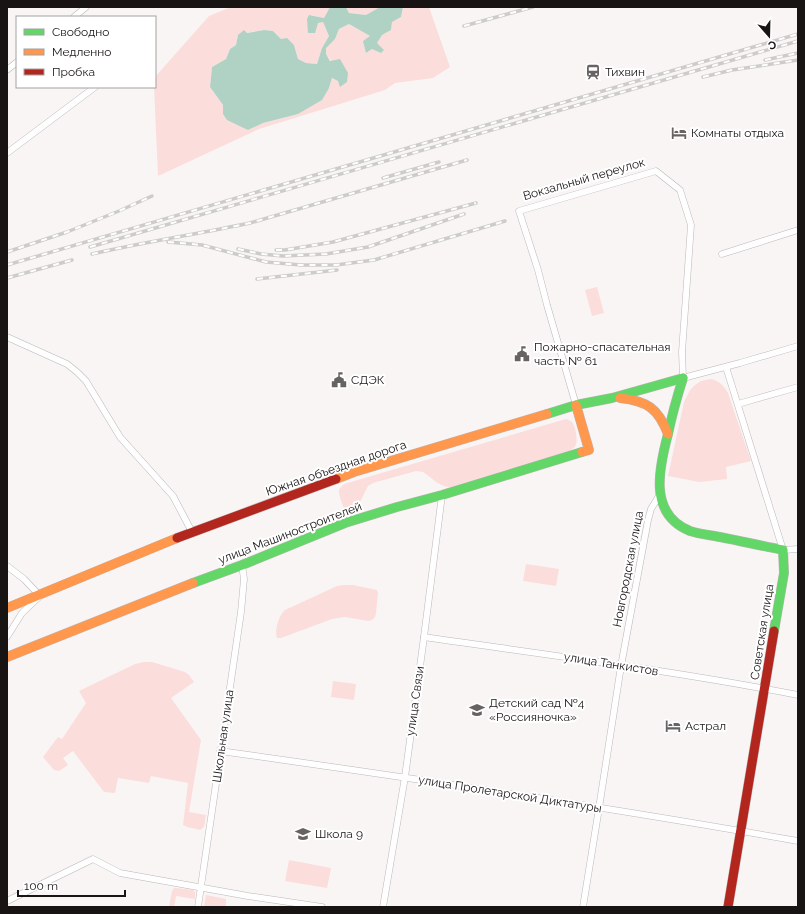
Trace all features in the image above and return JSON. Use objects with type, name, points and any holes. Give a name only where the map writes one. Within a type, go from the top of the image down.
[{"type":"main road","name":"Южная объездная дорога","points":[[7,608],[40,596],[192,532],[354,472],[576,405],[612,398],[683,378]]},
{"type":"main road","name":"Новгородская улица","points":[[660,494],[659,480],[662,461],[683,378]]},
{"type":"main road","points":[[612,398],[634,399],[652,407],[663,419],[668,434]]},
{"type":"main road","name":"Вокзальный переулок","points":[[576,405],[588,450]]},
{"type":"main road","name":"улица Машиностроителей","points":[[7,657],[345,523],[588,450]]},
{"type":"main road","points":[[660,494],[663,506],[669,515],[680,526],[691,531],[783,550]]},
{"type":"main road","name":"Советская улица","points":[[728,907],[784,573],[783,550]]},
{"type":"street","points":[[75,16],[86,7]]},
{"type":"street","points":[[7,70],[16,63]]},
{"type":"street","points":[[7,153],[94,88]]},
{"type":"street","name":"Вокзальный переулок","points":[[576,405],[520,211],[656,171],[680,190]]},
{"type":"street","name":"Новгородская улица","points":[[680,190],[690,225],[682,352],[683,378]]},
{"type":"street","points":[[722,254],[798,230]]},
{"type":"street","points":[[7,337],[67,364],[86,381],[120,438],[173,496],[192,532]]},
{"type":"street","points":[[683,378],[798,346]]},
{"type":"street","name":"Советская улица","points":[[726,367],[783,550]]},
{"type":"street","points":[[738,404],[798,387]]},
{"type":"street","name":"Новгородская улица","points":[[583,907],[621,666],[648,520],[651,509],[660,494]]},
{"type":"street","name":"улица Связи","points":[[383,907],[405,777],[442,495]]},
{"type":"street","points":[[783,550],[798,549]]},
{"type":"street","name":"Школьная улица","points":[[198,907],[241,612],[244,579],[242,565]]},
{"type":"street","points":[[7,566],[24,579],[40,596],[22,613],[7,638]]},
{"type":"street","name":"улица Танкистов","points":[[424,638],[621,666],[765,688],[798,695]]},
{"type":"street","name":"улица Пролетарской Диктатуры","points":[[220,751],[405,777],[798,841]]},
{"type":"street","points":[[7,901],[93,859],[120,873],[248,896],[322,907]]},
{"type":"shaded area","points":[[231,7],[330,7],[324,18],[310,15],[318,22],[323,22],[329,36],[322,48],[317,64],[306,63],[298,59],[294,45],[281,39],[273,31],[264,30],[238,35],[236,45],[230,49],[226,59],[212,67],[210,87],[223,105],[223,114],[248,130],[263,123],[298,114],[329,88],[332,78],[338,81],[347,82],[326,54],[325,48],[335,39],[339,29],[349,24],[370,36],[366,53],[372,49],[382,35],[391,30],[392,22],[401,17],[403,7],[429,7],[450,67],[433,78],[395,83],[385,90],[259,129],[158,176],[154,88],[156,88],[156,76],[209,16]]},
{"type":"shaded area","points":[[330,7],[346,7],[349,13],[366,15],[380,7],[403,7],[401,17],[392,22],[391,30],[382,35],[377,43],[384,50],[381,53],[372,49],[366,53],[363,41],[370,36],[349,24],[339,29],[335,39],[326,48],[326,54],[330,61],[340,59],[348,73],[347,82],[340,87],[338,81],[332,78],[329,88],[322,100],[298,114],[263,123],[248,130],[227,120],[223,114],[223,105],[210,87],[212,67],[226,59],[230,49],[236,45],[238,35],[244,30],[247,33],[264,30],[273,31],[281,39],[287,38],[294,45],[298,59],[306,63],[317,64],[322,48],[329,36],[323,22],[318,23],[315,33],[308,33],[307,19],[309,15],[324,18]]},
{"type":"shaded area","points":[[346,7],[380,7],[366,15],[349,13]]},
{"type":"shaded area","points":[[597,287],[604,313],[592,316],[585,290]]},
{"type":"shaded area","points":[[710,379],[721,384],[728,393],[751,461],[726,467],[727,479],[699,482],[668,476],[684,402],[690,390],[695,385],[701,381]]},
{"type":"shaded area","points":[[566,419],[571,421],[573,424],[577,442],[576,445],[569,451],[451,487],[444,486],[423,472],[416,471],[373,483],[368,486],[353,516],[349,516],[342,503],[339,490],[344,484]]},
{"type":"shaded area","points":[[526,564],[559,569],[556,586],[523,581]]},
{"type":"shaded area","points":[[353,585],[377,590],[376,613],[372,620],[368,621],[345,617],[332,619],[281,638],[277,638],[276,631],[278,623],[285,610],[337,586]]},
{"type":"shaded area","points":[[152,662],[185,672],[194,682],[171,698],[201,740],[189,812],[206,815],[204,827],[200,830],[183,825],[188,783],[151,776],[149,783],[118,778],[115,793],[104,792],[73,751],[63,758],[68,765],[59,771],[54,770],[43,757],[58,737],[62,739],[86,703],[79,691],[135,664]]},
{"type":"shaded area","points":[[333,681],[356,684],[354,700],[331,697]]},
{"type":"shaded area","points":[[289,860],[331,868],[327,888],[285,881]]},
{"type":"shaded area","points":[[174,888],[193,890],[195,892],[195,899],[176,896],[174,907],[169,907]]},
{"type":"shaded area","points":[[206,895],[226,899],[226,907],[204,907]]},
{"type":"railway","points":[[464,26],[533,7]]},
{"type":"railway","points":[[7,265],[798,34]]},
{"type":"railway","points":[[90,247],[798,41]]},
{"type":"railway","points":[[765,60],[798,53]]},
{"type":"railway","points":[[703,77],[732,70],[798,60]]},
{"type":"railway","points":[[92,254],[250,223],[467,160]]},
{"type":"railway","points":[[383,178],[439,162]]},
{"type":"railway","points":[[7,252],[67,232],[152,196]]},
{"type":"railway","points":[[276,250],[285,250],[333,242],[476,203]]},
{"type":"railway","points":[[238,249],[261,254],[283,256],[326,254],[368,247],[464,214]]},
{"type":"railway","points":[[168,242],[202,245],[266,262],[301,265],[336,265],[374,260],[505,221]]},
{"type":"railway","points":[[7,278],[72,260]]},
{"type":"railway","points":[[257,279],[337,270]]},
{"type":"traffic: fast","points":[[683,378],[662,461],[660,475],[662,502],[668,513],[677,523],[690,531],[783,550],[784,573],[774,631]]},
{"type":"traffic: fast","points":[[547,414],[576,405],[612,398],[683,378]]},
{"type":"traffic: fast","points":[[193,583],[242,565],[345,523],[582,452]]},
{"type":"traffic: slow","points":[[620,398],[637,401],[650,407],[656,412],[668,434]]},
{"type":"traffic: slow","points":[[576,405],[589,450],[582,452]]},
{"type":"traffic: slow","points":[[336,479],[354,472],[547,414]]},
{"type":"traffic: slow","points":[[7,608],[177,538]]},
{"type":"traffic: slow","points":[[7,657],[193,583]]},
{"type":"traffic: jam","points":[[177,538],[336,479]]},
{"type":"traffic: jam","points":[[728,907],[774,631]]},
{"type":"place","name":"Тихвин","points":[[593,72]]},
{"type":"place","name":"Комнаты отдыха","points":[[679,133]]},
{"type":"place","name":"Пожарно-спасательная часть № 61","points":[[522,354]]},
{"type":"place","name":"СДЭК","points":[[339,380]]},
{"type":"place","name":"Детский сад №4 «Россияночка»","points":[[477,710]]},
{"type":"place","name":"Астрал","points":[[673,726]]},
{"type":"place","name":"Школа 9","points":[[303,834]]}]
